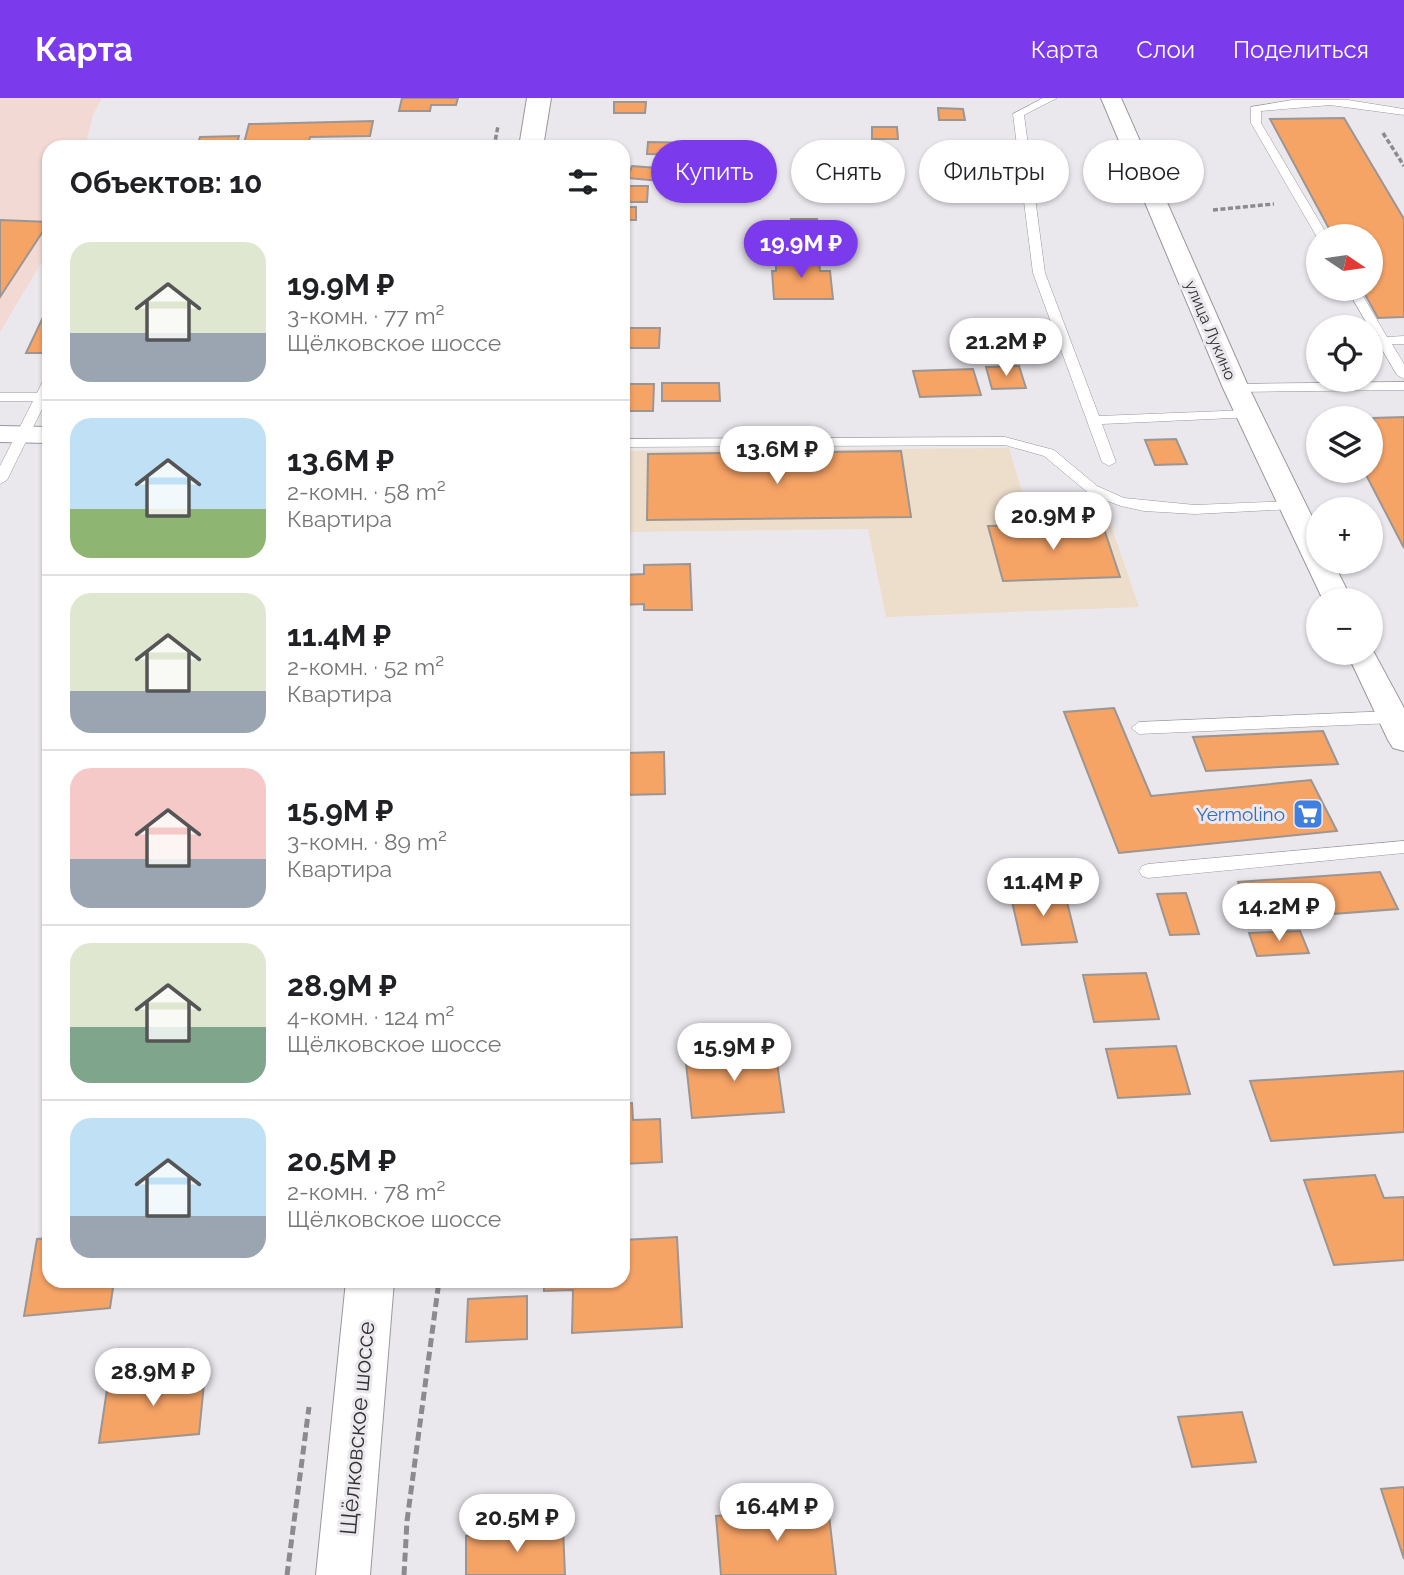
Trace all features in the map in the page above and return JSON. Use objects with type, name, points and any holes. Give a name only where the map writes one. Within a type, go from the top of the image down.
[{"type":"main road","points":[[532,140],[540,98]]},
{"type":"main road","name":"Щёлковское шоссе","points":[[343,1575],[369,1288]]},
{"type":"street","name":"улица Лукино","points":[[1111,98],[1236,388],[1306,534]]},
{"type":"street","points":[[11,434],[42,435]]},
{"type":"street","points":[[1368,665],[1401,731]]},
{"type":"lane","points":[[1052,98],[1018,114],[1039,273],[1109,462]]},
{"type":"lane","points":[[1315,224],[1256,123],[1255,109],[1283,102],[1363,103],[1404,111]]},
{"type":"lane","points":[[1404,340],[1383,341],[1404,375]]},
{"type":"lane","points":[[1236,388],[1404,386]]},
{"type":"lane","points":[[0,397],[41,397]]},
{"type":"lane","points":[[0,480],[11,434],[41,397]]},
{"type":"lane","points":[[1092,420],[1249,414]]},
{"type":"lane","points":[[630,443],[1005,441],[1029,444],[1051,452],[1098,493],[1115,499],[1171,507],[1292,505]]},
{"type":"lane","points":[[1139,727],[1401,731]]},
{"type":"lane","points":[[1148,871],[1404,847]]},
{"type":"path","points":[[1213,210],[1255,208],[1300,199]]},
{"type":"path","points":[[404,1575],[407,1521],[438,1288]]},
{"type":"path","points":[[287,1575],[309,1401]]},
{"type":"shaded area","points":[[0,98],[102,98],[93,115],[87,140],[42,140],[42,262],[0,332]]},
{"type":"shaded area","points":[[1009,448],[1029,515],[1107,514],[1139,607],[886,617],[868,529],[630,532],[630,451]]},
{"type":"building","points":[[402,98],[458,98],[456,105],[431,105],[430,111],[399,111]]},
{"type":"building","points":[[614,102],[646,102],[645,113],[614,113]]},
{"type":"building","points":[[938,108],[963,109],[965,120],[939,120]]},
{"type":"building","points":[[1344,118],[1404,219],[1404,317],[1383,318],[1383,315],[1376,315],[1369,301],[1383,301],[1383,224],[1327,224],[1270,119]]},
{"type":"building","points":[[373,121],[370,136],[310,137],[309,140],[245,140],[249,124]]},
{"type":"building","points":[[872,127],[897,127],[898,139],[872,139]]},
{"type":"building","points":[[239,136],[238,140],[199,140],[200,137]]},
{"type":"building","points":[[648,142],[651,142],[651,154],[647,154]]},
{"type":"building","points":[[632,166],[651,168],[651,180],[630,178]]},
{"type":"building","points":[[630,186],[648,186],[647,202],[630,202]]},
{"type":"building","points":[[630,207],[636,207],[636,220],[630,220]]},
{"type":"building","points":[[791,219],[817,219],[818,234],[793,234]]},
{"type":"building","points":[[0,220],[42,222],[42,233],[0,297]]},
{"type":"building","points":[[776,259],[819,259],[820,271],[830,271],[833,299],[774,299],[772,271],[776,271]]},
{"type":"building","points":[[42,319],[42,353],[26,353]]},
{"type":"building","points":[[630,328],[660,328],[659,348],[630,348]]},
{"type":"building","points":[[1019,366],[1026,388],[992,389],[986,367]]},
{"type":"building","points":[[973,369],[981,395],[920,397],[913,371]]},
{"type":"building","points":[[662,383],[719,383],[720,401],[662,401]]},
{"type":"building","points":[[630,384],[654,384],[653,411],[630,411]]},
{"type":"building","points":[[1404,417],[1404,548],[1383,508],[1383,497],[1378,497],[1370,483],[1383,483],[1383,418]]},
{"type":"building","points":[[1176,439],[1187,464],[1155,465],[1145,440]]},
{"type":"building","points":[[901,451],[911,517],[647,520],[648,454]]},
{"type":"building","points":[[1102,523],[1120,577],[1003,581],[988,526]]},
{"type":"building","points":[[690,564],[692,610],[644,610],[644,604],[630,605],[630,575],[644,574],[644,565]]},
{"type":"building","points":[[1114,708],[1151,796],[1311,780],[1337,831],[1119,853],[1064,712]]},
{"type":"building","points":[[1323,731],[1338,764],[1206,771],[1193,737]]},
{"type":"building","points":[[664,752],[665,794],[630,795],[630,753]]},
{"type":"building","points":[[1380,872],[1398,909],[1252,920],[1238,882]]},
{"type":"building","points":[[1064,890],[1077,942],[1022,945],[1010,893]]},
{"type":"building","points":[[1186,893],[1199,934],[1170,935],[1157,894]]},
{"type":"building","points":[[1300,931],[1309,953],[1257,956],[1249,933]]},
{"type":"building","points":[[1146,973],[1159,1019],[1094,1022],[1083,975]]},
{"type":"building","points":[[1176,1046],[1190,1094],[1118,1098],[1106,1049]]},
{"type":"building","points":[[775,1048],[784,1112],[692,1118],[685,1054]]},
{"type":"building","points":[[1404,1071],[1404,1132],[1271,1141],[1250,1081]]},
{"type":"building","points":[[630,1103],[633,1120],[660,1119],[662,1162],[630,1164]]},
{"type":"building","points":[[1375,1175],[1384,1198],[1404,1197],[1404,1260],[1334,1265],[1304,1180]]},
{"type":"building","points":[[677,1237],[682,1327],[572,1333],[573,1290],[544,1291],[544,1288],[630,1288],[630,1240]]},
{"type":"building","points":[[37,1239],[42,1239],[42,1288],[113,1288],[110,1308],[24,1316]]},
{"type":"building","points":[[527,1296],[527,1339],[466,1342],[468,1299]]},
{"type":"building","points":[[205,1373],[199,1434],[99,1443],[108,1383]]},
{"type":"building","points":[[1242,1412],[1256,1462],[1192,1467],[1178,1417]]},
{"type":"building","points":[[1404,1487],[1404,1559],[1381,1489]]},
{"type":"building","points":[[828,1507],[836,1575],[721,1575],[716,1516]]},
{"type":"building","points":[[563,1528],[565,1575],[466,1575],[466,1536]]},
{"type":"place","name":"Yermolino","points":[[1308,814]]}]
